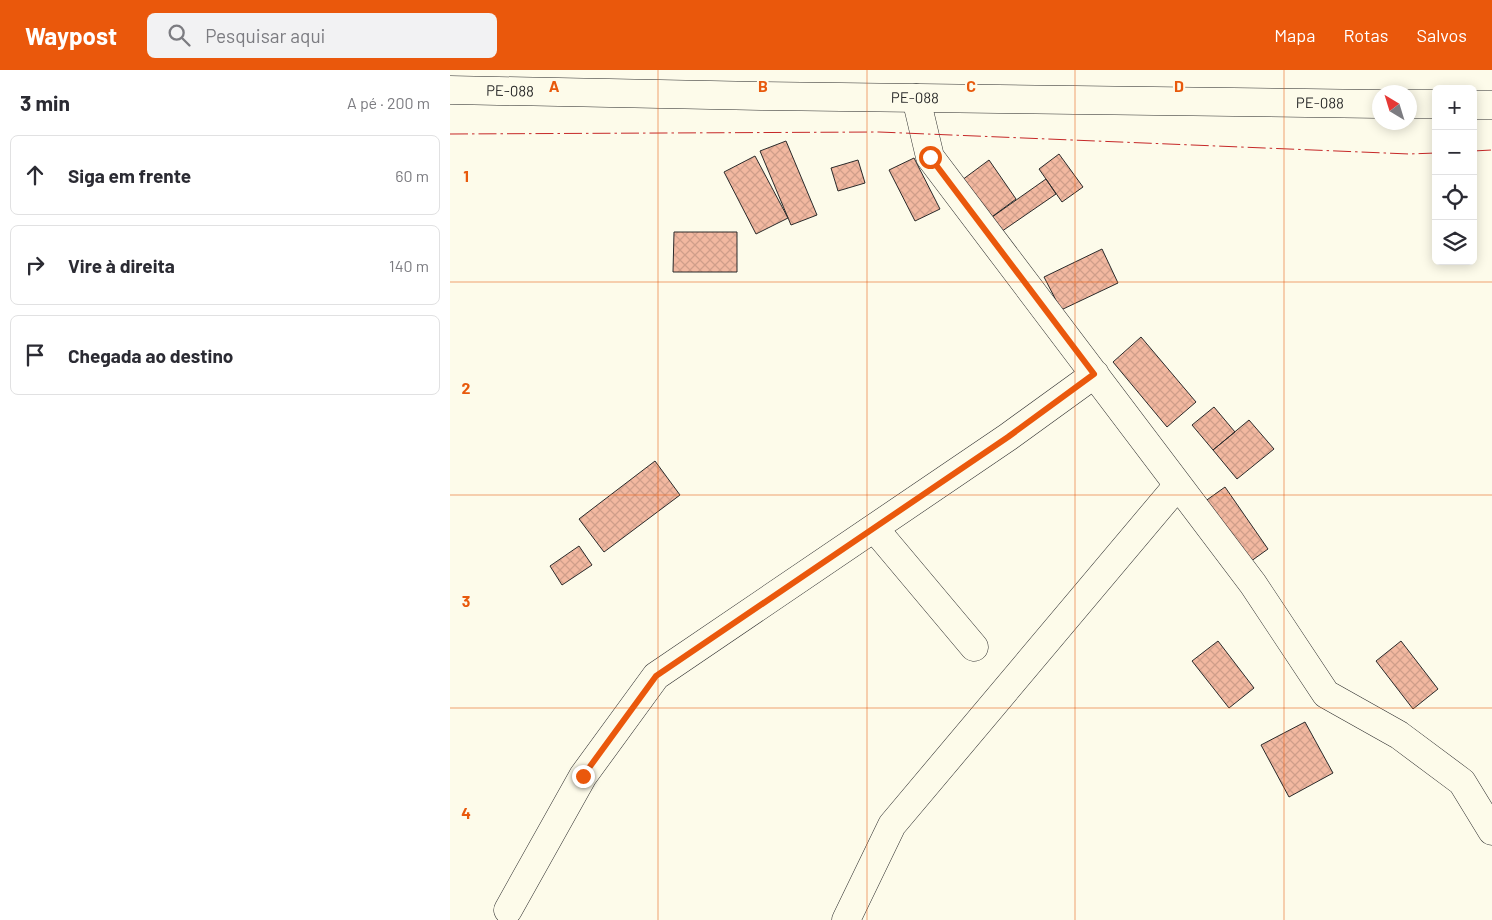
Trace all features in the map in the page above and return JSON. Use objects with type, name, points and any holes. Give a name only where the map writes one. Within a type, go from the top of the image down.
[{"type":"street","name":"PE-088","points":[[450,90],[1372,104]]},
{"type":"street","points":[[916,98],[930,157],[1253,584],[1326,694],[1399,735],[1462,782],[1492,832]]},
{"type":"street","points":[[1417,104],[1432,104]]},
{"type":"street","points":[[1477,105],[1492,105]]},
{"type":"street","points":[[508,910],[583,776],[656,676],[1008,437],[1094,374]]},
{"type":"street","points":[[846,920],[892,825],[1178,485]]},
{"type":"street","points":[[874,528],[974,647]]},
{"type":"building","points":[[786,141],[817,215],[791,225],[760,151]]},
{"type":"building","points":[[1059,154],[1083,187],[1062,202],[1039,169]]},
{"type":"building","points":[[755,156],[788,218],[756,234],[724,172]]},
{"type":"building","points":[[914,158],[940,209],[915,221],[889,170]]},
{"type":"building","points":[[858,160],[865,183],[838,191],[831,168]]},
{"type":"building","points":[[989,160],[1016,199],[985,222],[958,183]]},
{"type":"building","points":[[1046,179],[1056,194],[995,236],[985,222]]},
{"type":"building","points":[[674,232],[737,232],[737,272],[673,272]]},
{"type":"building","points":[[1102,249],[1118,283],[1061,310],[1044,277]]},
{"type":"building","points":[[1141,337],[1196,402],[1167,427],[1113,362]]},
{"type":"building","points":[[1214,407],[1235,432],[1213,450],[1192,425]]},
{"type":"building","points":[[1249,420],[1274,449],[1237,479],[1213,450]]},
{"type":"building","points":[[655,461],[680,495],[604,552],[579,519]]},
{"type":"building","points":[[1225,487],[1268,549],[1247,564],[1204,502]]},
{"type":"building","points":[[579,546],[592,565],[562,585],[550,566]]},
{"type":"building","points":[[1218,641],[1254,688],[1229,708],[1192,661]]},
{"type":"building","points":[[1401,641],[1438,689],[1413,709],[1376,661]]},
{"type":"building","points":[[1305,722],[1333,773],[1289,797],[1261,745]]},
{"type":"power","points":[[450,134],[879,132],[1409,154],[1432,153]]},
{"type":"power","points":[[1477,151],[1492,150]]},
{"type":"route","points":[[583,776],[656,676],[1008,437],[1094,374],[930,157]]}]
